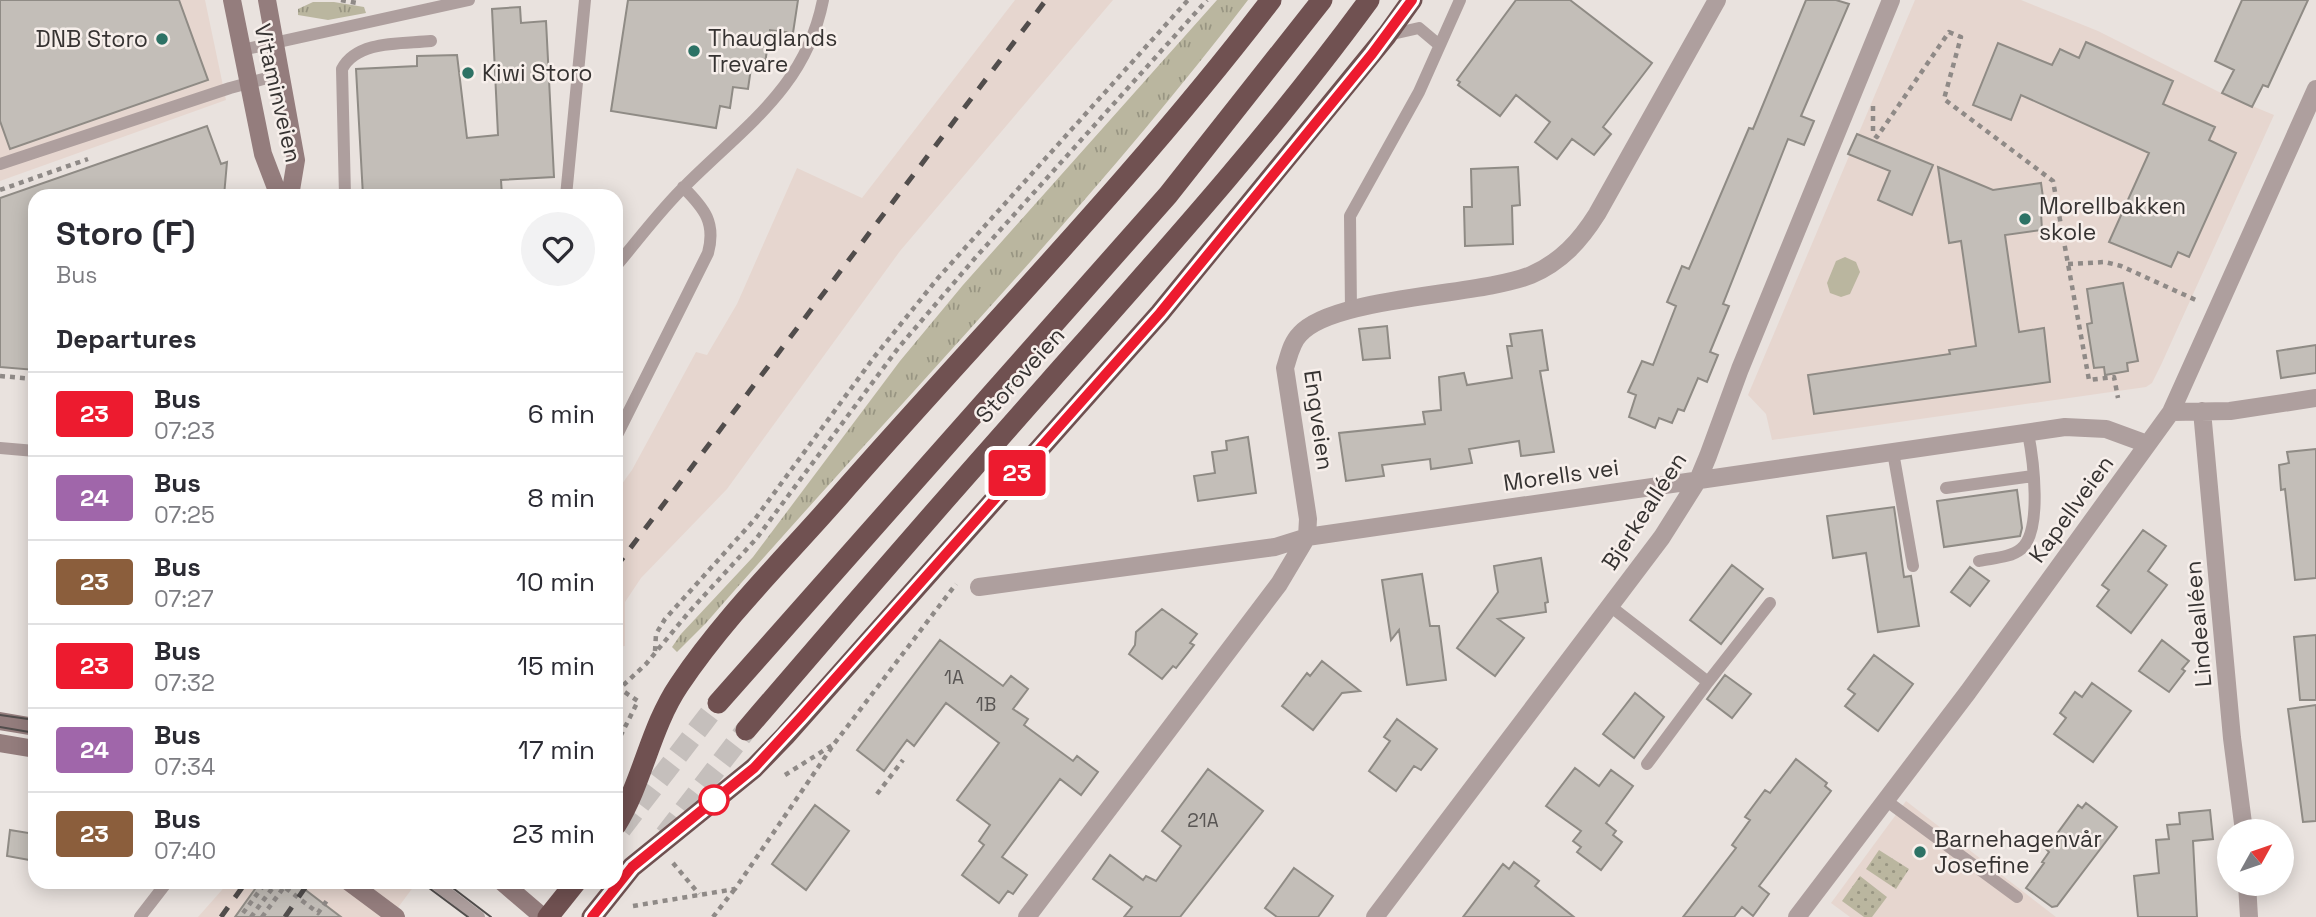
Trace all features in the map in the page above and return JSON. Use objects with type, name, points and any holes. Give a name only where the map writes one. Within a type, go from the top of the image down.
[{"type":"highway","points":[[623,814],[669,704],[706,650],[878,452],[1099,209],[1271,0]]},
{"type":"highway","name":"Storoveien","points":[[718,703],[1168,195],[1322,0]]},
{"type":"highway","name":"Storoveien","points":[[746,730],[906,543],[1193,220],[1331,52],[1369,0]]},
{"type":"highway","points":[[623,878],[632,867],[754,768],[785,736],[1160,313],[1387,35],[1412,0]]},
{"type":"highway","points":[[545,917],[570,889]]},
{"type":"highway","points":[[592,917],[614,889]]},
{"type":"street","name":"Vitaminveien","points":[[232,0],[263,154],[276,189]]},
{"type":"street","name":"Vitaminveien","points":[[267,0],[296,160],[291,189]]},
{"type":"street","name":"Engveien","points":[[1307,537],[1308,519],[1285,368],[1292,345],[1300,333],[1318,321],[1351,311],[1530,275],[1557,261],[1582,239],[1717,0]]},
{"type":"street","name":"Bjerkealléen","points":[[1375,917],[1662,537],[1698,480],[1891,0]]},
{"type":"street","name":"Kapellveien","points":[[1797,917],[1884,799],[1962,701],[2171,412],[2316,89]]},
{"type":"street","points":[[2171,412],[2230,411],[2316,398]]},
{"type":"street","name":"Lindealléen","points":[[2202,411],[2243,819]]},
{"type":"street","name":"Morells vei","points":[[979,587],[1275,547],[1307,537],[2028,433],[2094,427],[2147,444]]},
{"type":"street","points":[[1027,917],[1279,583],[1307,537]]},
{"type":"street","points":[[0,721],[28,726]]},
{"type":"street","points":[[0,743],[28,748]]},
{"type":"street","points":[[358,889],[396,917]]},
{"type":"street","points":[[511,889],[545,917]]},
{"type":"street","points":[[2248,896],[2249,917]]},
{"type":"lane","points":[[242,50],[469,0]]},
{"type":"lane","points":[[567,189],[584,0]]},
{"type":"lane","points":[[623,257],[684,187],[785,90],[818,28],[823,0]]},
{"type":"lane","points":[[1351,311],[1350,215],[1419,92],[1438,44],[1460,0]]},
{"type":"lane","points":[[1387,35],[1419,28],[1438,44]]},
{"type":"lane","points":[[345,189],[342,69],[345,62],[361,50],[431,41]]},
{"type":"lane","points":[[0,164],[248,82],[282,74]]},
{"type":"lane","points":[[623,423],[708,253],[712,227],[709,216],[684,187]]},
{"type":"lane","points":[[1979,561],[2011,555],[2027,543],[2033,518],[2033,476],[2028,433]]},
{"type":"lane","points":[[0,447],[28,450]]},
{"type":"lane","points":[[1893,452],[1913,566]]},
{"type":"lane","points":[[1946,488],[2033,476]]},
{"type":"lane","points":[[1647,764],[1770,603]]},
{"type":"lane","points":[[1610,606],[1708,682]]},
{"type":"lane","points":[[1884,799],[2017,897]]},
{"type":"lane","points":[[140,917],[162,889]]},
{"type":"lane","points":[[442,889],[479,917]]},
{"type":"path","points":[[655,652],[656,634],[664,619],[755,519],[904,319],[983,226],[1188,0]]},
{"type":"path","points":[[623,686],[757,539],[908,337],[1207,0]]},
{"type":"path","points":[[1861,73],[1873,82],[1873,134],[1877,137],[1949,32],[1961,37],[1944,99],[2053,181],[2089,380],[2114,377],[2118,398]]},
{"type":"path","points":[[2068,264],[2105,262],[2121,266],[2198,301]]},
{"type":"path","points":[[0,376],[28,378]]},
{"type":"path","points":[[713,917],[834,744],[957,583]]},
{"type":"path","points":[[623,694],[638,701],[623,731]]},
{"type":"path","points":[[775,783],[834,744]]},
{"type":"path","points":[[877,794],[903,760]]},
{"type":"path","points":[[671,861],[700,895]]},
{"type":"path","points":[[243,913],[261,889]]},
{"type":"path","points":[[251,917],[272,889]]},
{"type":"path","points":[[262,917],[283,889]]},
{"type":"path","points":[[287,889],[318,913],[328,899]]},
{"type":"path","points":[[632,906],[735,889]]},
{"type":"shaded area","points":[[0,0],[205,0],[226,100],[0,181]]},
{"type":"shaded area","points":[[1015,0],[1113,0],[900,251],[727,489],[641,578],[625,602],[623,646],[623,482],[696,352],[707,355],[737,304],[797,168],[862,198]]},
{"type":"shaded area","name":"Morellbakken skole","points":[[1915,0],[2021,0],[2098,31],[2223,94],[2274,115],[2161,365],[2152,383],[2146,387],[1772,440],[1766,414],[1748,395]]},
{"type":"shaded area","name":"Barnehagenvår Josefine","points":[[1906,801],[2056,917],[1850,917],[1831,903]]},
{"type":"shaded area","points":[[223,889],[412,889],[391,917],[198,917]]},
{"type":"green space","points":[[1217,0],[1248,0],[1184,81],[1051,239],[677,652],[672,647],[681,634],[753,557],[900,361],[963,285]]},
{"type":"green space","points":[[313,2],[364,7],[366,13],[328,20],[298,15],[298,9]]},
{"type":"green space","points":[[1845,257],[1856,262],[1860,272],[1850,294],[1841,297],[1830,293],[1827,283],[1836,261]]},
{"type":"green space","points":[[1879,850],[1909,869],[1896,889],[1866,869]]},
{"type":"green space","points":[[1860,876],[1887,897],[1872,917],[1864,917],[1842,901]]},
{"type":"building","points":[[0,0],[179,0],[208,80],[10,149],[0,121]]},
{"type":"building","name":"Thauglands Trevare","points":[[628,0],[798,0],[793,33],[770,30],[764,70],[751,68],[748,89],[733,87],[730,108],[720,106],[716,128],[611,111]]},
{"type":"building","points":[[1516,0],[1570,0],[1652,63],[1603,127],[1611,134],[1594,155],[1572,139],[1557,159],[1535,142],[1550,122],[1516,95],[1500,116],[1458,85],[1460,82],[1457,80]]},
{"type":"building","points":[[1806,0],[1836,0],[1849,4],[1801,116],[1814,121],[1804,145],[1788,139],[1723,304],[1729,306],[1710,352],[1718,355],[1707,382],[1698,378],[1684,411],[1678,409],[1672,423],[1659,418],[1655,428],[1629,417],[1636,395],[1628,392],[1642,361],[1653,365],[1676,306],[1667,302],[1682,266],[1689,269],[1749,128],[1753,129]]},
{"type":"building","points":[[2242,0],[2308,0],[2268,87],[2263,85],[2252,107],[2222,93],[2234,70],[2215,61]]},
{"type":"building","points":[[520,7],[521,23],[546,21],[554,177],[501,180],[502,189],[363,189],[356,69],[417,66],[417,56],[457,55],[467,138],[498,135],[492,9]]},
{"type":"building","points":[[2086,42],[2173,81],[2163,104],[2215,127],[2209,140],[2236,153],[2189,257],[2178,252],[2171,267],[2109,242],[2149,153],[2021,95],[2011,120],[1973,105],[1998,43],[2052,65],[2060,49],[2079,58]]},
{"type":"building","points":[[207,126],[221,164],[227,162],[225,189],[28,189],[28,369],[0,367],[0,198]]},
{"type":"building","points":[[1857,134],[1933,165],[1912,215],[1878,200],[1890,171],[1848,154]]},
{"type":"building","points":[[1518,167],[1520,205],[1512,206],[1513,244],[1465,246],[1464,207],[1472,207],[1471,169]]},
{"type":"building","points":[[1938,167],[1993,190],[2041,183],[2045,212],[2041,213],[2042,230],[2005,235],[2019,332],[2044,328],[2050,382],[1814,414],[1808,375],[1950,354],[1949,350],[1976,346],[1961,241],[1949,243]]},
{"type":"building","points":[[2123,283],[2138,361],[2127,363],[2128,371],[2105,375],[2104,367],[2094,368],[2087,324],[2092,323],[2087,289]]},
{"type":"building","points":[[1387,326],[1390,358],[1363,360],[1359,329]]},
{"type":"building","points":[[1542,330],[1548,370],[1540,371],[1554,452],[1521,456],[1519,441],[1469,449],[1472,463],[1431,469],[1430,459],[1382,465],[1384,476],[1346,481],[1339,433],[1425,424],[1423,412],[1441,410],[1439,377],[1464,373],[1467,385],[1512,378],[1507,346],[1512,346],[1510,334]]},
{"type":"building","points":[[2316,345],[2316,373],[2281,378],[2277,351]]},
{"type":"building","points":[[1248,437],[1256,493],[1198,501],[1194,476],[1215,473],[1212,452],[1227,450],[1226,441]]},
{"type":"building","points":[[2316,449],[2316,578],[2295,580],[2285,489],[2281,490],[2279,465],[2289,463],[2287,452]]},
{"type":"building","points":[[2017,490],[2022,528],[2020,536],[1944,547],[1937,501]]},
{"type":"building","points":[[1894,507],[1904,577],[1911,576],[1919,626],[1878,632],[1866,553],[1833,558],[1827,516]]},
{"type":"building","points":[[2143,530],[2166,546],[2148,571],[2167,585],[2131,633],[2097,606],[2109,590],[2102,585]]},
{"type":"building","points":[[1541,558],[1548,602],[1545,603],[1546,612],[1498,619],[1524,638],[1495,676],[1457,648],[1498,592],[1494,566]]},
{"type":"building","points":[[1732,565],[1763,589],[1721,644],[1690,620]]},
{"type":"building","points":[[1970,567],[1989,581],[1970,606],[1951,592]]},
{"type":"building","points":[[1422,574],[1430,626],[1439,626],[1446,680],[1407,685],[1399,630],[1391,640],[1382,580]]},
{"type":"building","points":[[1162,609],[1197,634],[1190,643],[1194,645],[1176,668],[1173,666],[1162,679],[1129,654],[1135,645],[1136,632]]},
{"type":"building","points":[[2316,635],[2316,700],[2300,700],[2294,637]]},
{"type":"building","points":[[940,640],[1003,686],[1011,676],[1028,689],[1013,709],[1028,719],[1024,725],[1073,761],[1077,756],[1098,772],[1081,795],[1060,779],[1002,857],[1027,875],[1013,894],[1008,891],[999,903],[962,875],[984,845],[979,841],[990,825],[957,800],[999,743],[946,703],[914,746],[907,740],[884,771],[857,750]]},
{"type":"building","points":[[2162,640],[2189,661],[2169,692],[2139,671]]},
{"type":"building","points":[[1874,655],[1913,684],[1878,731],[1845,706],[1855,694],[1848,689]]},
{"type":"building","points":[[1322,661],[1360,691],[1342,693],[1313,730],[1282,706],[1307,673],[1310,676]]},
{"type":"building","points":[[1725,675],[1751,694],[1732,718],[1707,699]]},
{"type":"building","points":[[2092,683],[2131,711],[2093,762],[2054,734],[2066,718],[2060,713],[2075,692],[2082,697]]},
{"type":"building","points":[[1635,693],[1664,717],[1634,758],[1603,734]]},
{"type":"building","points":[[2316,705],[2316,821],[2303,822],[2288,709]]},
{"type":"building","points":[[1397,719],[1437,749],[1421,770],[1414,766],[1396,791],[1369,771],[1390,741],[1384,737]]},
{"type":"building","points":[[1796,759],[1827,783],[1825,786],[1831,791],[1759,886],[1769,894],[1753,916],[1742,907],[1734,917],[1683,917],[1736,848],[1732,845],[1750,820],[1745,817],[1765,790],[1770,793]]},
{"type":"building","points":[[1575,768],[1599,786],[1611,770],[1633,786],[1606,823],[1616,831],[1613,835],[1622,842],[1601,870],[1577,852],[1581,847],[1573,841],[1581,831],[1546,806]]},
{"type":"building","points":[[1208,769],[1263,811],[1180,917],[1124,917],[1132,907],[1093,879],[1110,855],[1143,880],[1146,876],[1156,881],[1181,846],[1162,831]]},
{"type":"building","points":[[2086,803],[2117,827],[2057,906],[2052,907],[2026,888],[2044,863],[2042,862],[2049,852],[2046,849],[2078,805],[2082,808]]},
{"type":"building","points":[[815,805],[849,831],[806,890],[772,864]]},
{"type":"building","points":[[2210,810],[2213,839],[2193,841],[2197,917],[2138,917],[2134,876],[2159,873],[2156,840],[2169,839],[2167,825],[2180,824],[2179,813]]},
{"type":"building","points":[[10,830],[28,833],[28,860],[7,856]]},
{"type":"building","points":[[1514,862],[1539,881],[1535,886],[1574,917],[1463,917],[1503,864],[1509,869]]},
{"type":"building","points":[[1294,868],[1333,896],[1318,917],[1277,917],[1265,908]]},
{"type":"building","points":[[255,889],[304,889],[341,917],[235,917]]},
{"type":"tunnel","points":[[623,826],[718,703]]},
{"type":"tunnel","points":[[665,835],[746,730]]},
{"type":"tram line","points":[[0,715],[28,719]]},
{"type":"tram line","points":[[0,727],[28,732]]},
{"type":"tram line","points":[[430,889],[468,917]]},
{"type":"tram line","points":[[454,889],[491,917]]},
{"type":"railway","points":[[623,558],[1046,0]]},
{"type":"railway","points":[[221,917],[241,889]]},
{"type":"railway","points":[[285,917],[304,889]]},
{"type":"bus line","name":"23","points":[[623,878],[632,867],[754,768],[785,736],[1160,313],[1254,201],[1412,0]]},
{"type":"bus line","name":"23","points":[[592,917],[614,889]]},
{"type":"place","name":"DNB Storo","points":[[162,39]]},
{"type":"place","name":"Thauglands Trevare","points":[[694,51]]},
{"type":"place","name":"Kiwi Storo","points":[[468,73]]},
{"type":"place","name":"Morellbakken skole","points":[[2025,219]]},
{"type":"place","name":"Barnehagenvår Josefine","points":[[1920,852]]}]
